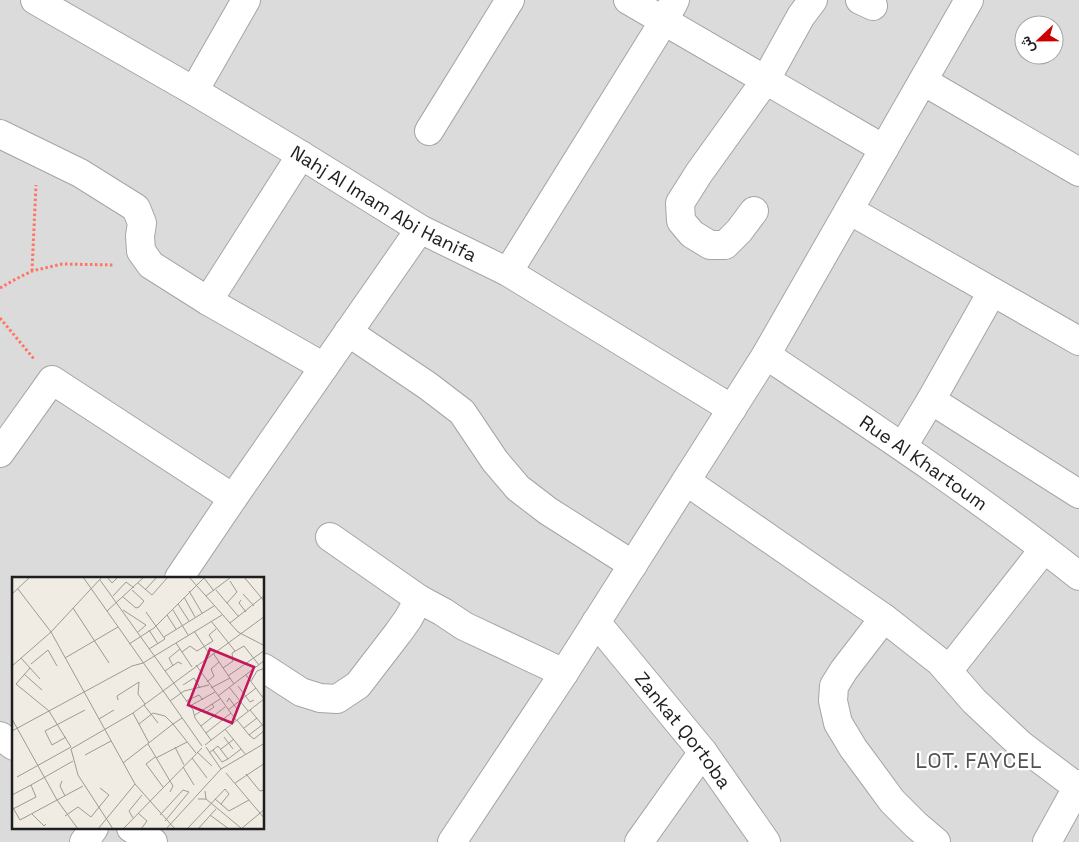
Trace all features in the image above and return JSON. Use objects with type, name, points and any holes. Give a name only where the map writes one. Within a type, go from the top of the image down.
[{"type":"street","name":"Nahj Al Imam Abi Hanifa","points":[[35,0],[194,91],[420,229],[508,272],[732,409]]},
{"type":"street","points":[[194,91],[246,0]]},
{"type":"street","points":[[429,131],[510,0]]},
{"type":"street","points":[[628,0],[670,11],[765,80],[884,149]]},
{"type":"street","points":[[754,211],[739,232],[725,245],[710,246],[692,234],[681,221],[680,203],[765,80],[801,16],[813,0]]},
{"type":"street","points":[[462,838],[596,622],[766,355],[969,0]]},
{"type":"street","points":[[508,272],[670,11]]},
{"type":"street","points":[[923,81],[1079,172]]},
{"type":"street","points":[[0,134],[80,173],[136,208],[142,223],[140,236],[141,251],[151,265],[208,301],[324,367]]},
{"type":"street","points":[[208,301],[301,155]]},
{"type":"street","points":[[849,210],[1079,340]]},
{"type":"street","points":[[180,577],[420,229]]},
{"type":"street","points":[[903,446],[992,292]]},
{"type":"street","points":[[348,332],[428,386],[462,412],[495,461],[518,488],[548,511],[633,565]]},
{"type":"street","name":"Rue Al Khartoum","points":[[766,355],[903,446],[1078,574]]},
{"type":"street","points":[[0,453],[52,380],[233,498]]},
{"type":"street","points":[[931,400],[1079,494]]},
{"type":"street","points":[[686,481],[884,618],[940,662],[974,701],[1021,745],[1078,785],[1047,842]]},
{"type":"street","points":[[330,537],[419,599],[464,626],[564,673]]},
{"type":"street","points":[[948,671],[1044,549]]},
{"type":"street","points":[[265,669],[302,692],[320,698],[336,699],[358,685],[408,619],[419,599]]},
{"type":"street","points":[[884,618],[839,678],[834,686],[832,701],[838,723],[863,762],[892,801],[936,842]]},
{"type":"street","name":"Zankat Qortoba","points":[[596,622],[703,752],[766,842]]},
{"type":"street","points":[[0,736],[12,745]]},
{"type":"street","points":[[639,842],[703,752]]},
{"type":"street","points":[[84,842],[93,830]]},
{"type":"street","points":[[134,830],[153,842]]},
{"type":"path","points":[[32,272],[38,153]]},
{"type":"path","points":[[0,288],[32,272],[62,264],[151,265]]},
{"type":"path","points":[[0,318],[52,380]]},
{"type":"shaded area","points":[[0,0],[1079,0],[1079,842],[0,842]]},
{"type":"district","name":"LOT. FAYCEL","points":[[979,761]]}]
